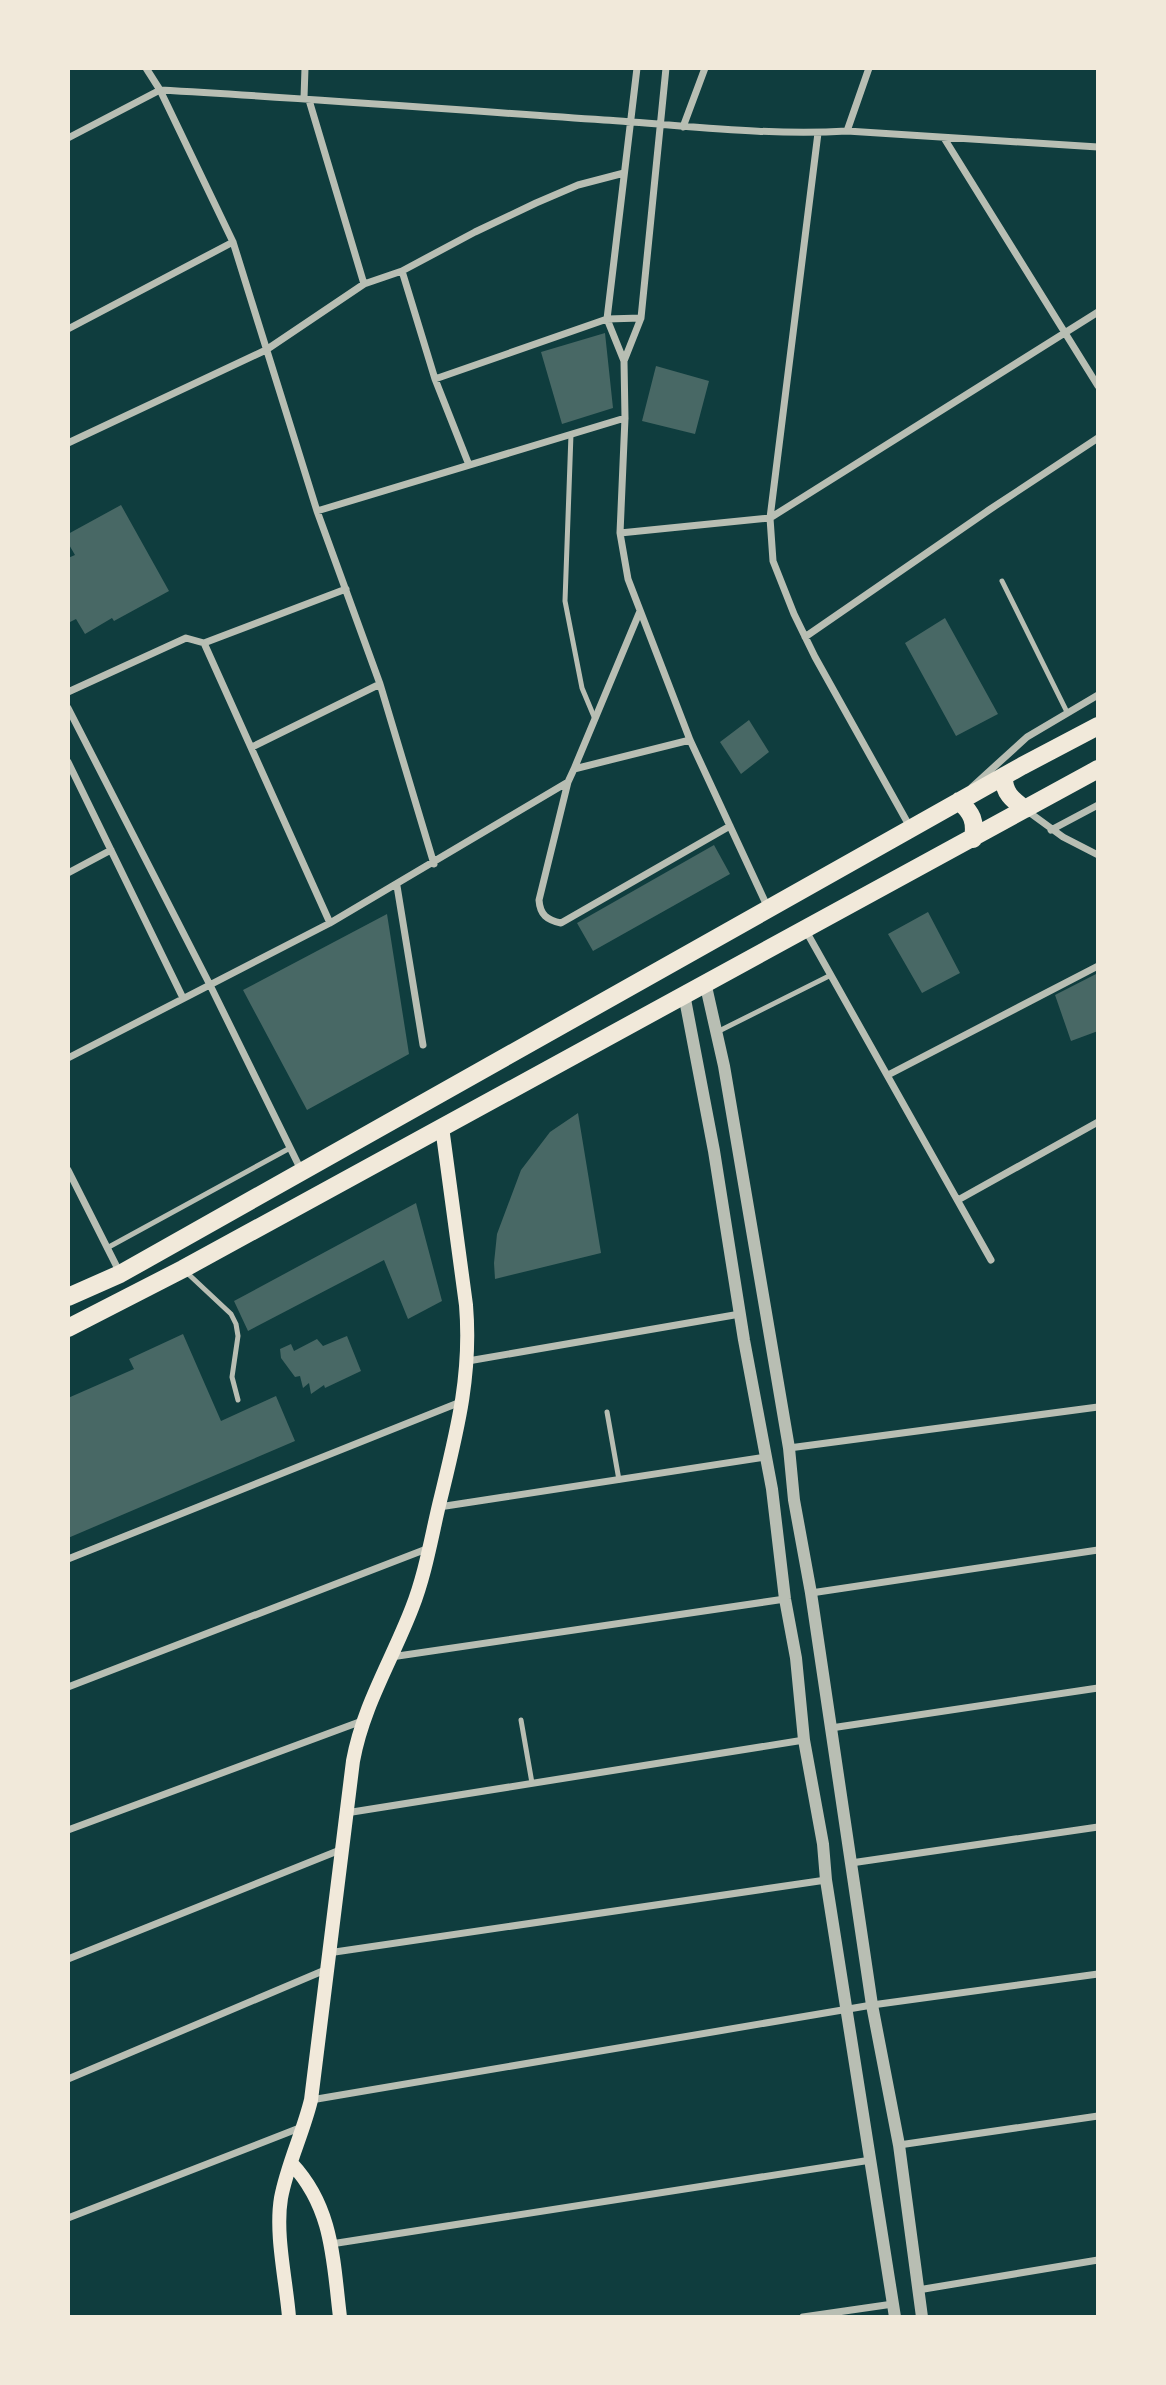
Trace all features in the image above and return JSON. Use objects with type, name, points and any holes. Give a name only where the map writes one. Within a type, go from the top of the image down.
[{"type":"main road","points":[[68,1297],[120,1274],[911,828],[1098,726]]},
{"type":"main road","points":[[68,1328],[183,1269],[1098,769]]},
{"type":"main road","points":[[1004,776],[1007,792],[1025,809]]},
{"type":"main road","points":[[959,802],[973,818],[973,839]]},
{"type":"main road","points":[[289,2317],[279,2218],[281,2199],[311,2100],[352,1761],[362,1720],[414,1604],[463,1401],[469,1333],[442,1127]]},
{"type":"main road","points":[[292,2164],[314,2192],[325,2217],[340,2317]]},
{"type":"street","points":[[146,68],[160,90],[233,242],[317,510],[380,684],[434,864]]},
{"type":"street","points":[[305,68],[307,99],[364,284]]},
{"type":"street","points":[[637,68],[607,319],[624,361],[625,418],[620,533],[628,579],[639,611],[690,740],[769,910]]},
{"type":"street","points":[[624,361],[641,318],[666,68]]},
{"type":"street","points":[[683,127],[705,68]]},
{"type":"street","points":[[847,131],[869,68]]},
{"type":"street","points":[[68,138],[160,90],[683,127],[818,133],[847,131],[1098,147]]},
{"type":"street","points":[[818,133],[770,518],[773,561],[805,637],[911,828]]},
{"type":"street","points":[[944,138],[1098,386]]},
{"type":"street","points":[[68,443],[266,350],[364,284],[401,271],[475,232],[578,185],[624,173]]},
{"type":"street","points":[[68,329],[233,242]]},
{"type":"street","points":[[401,271],[435,379],[469,465]]},
{"type":"street","points":[[620,533],[770,518],[1098,312]]},
{"type":"street","points":[[435,379],[607,319],[641,318]]},
{"type":"street","points":[[317,510],[625,418]]},
{"type":"street","points":[[805,637],[1098,438]]},
{"type":"street","points":[[68,692],[186,638],[204,643],[346,589]]},
{"type":"street","points":[[639,611],[568,782],[539,900],[540,910],[545,917],[561,923],[730,826]]},
{"type":"street","points":[[204,643],[330,923]]},
{"type":"street","points":[[252,747],[380,684]]},
{"type":"street","points":[[959,802],[1009,752],[1067,712],[1098,695]]},
{"type":"street","points":[[68,708],[302,1172]]},
{"type":"street","points":[[574,769],[690,740]]},
{"type":"street","points":[[68,762],[183,998]]},
{"type":"street","points":[[68,1058],[330,923],[397,886],[568,782]]},
{"type":"street","points":[[1051,830],[1098,805]]},
{"type":"street","points":[[1025,809],[1051,830],[1098,855]]},
{"type":"street","points":[[68,873],[111,850]]},
{"type":"street","points":[[397,886],[423,1045]]},
{"type":"street","points":[[805,928],[991,1260]]},
{"type":"street","points":[[888,1075],[1098,966]]},
{"type":"street","points":[[705,982],[717,1032],[789,1448],[794,1500],[811,1593],[872,2004],[899,2145],[922,2317]]},
{"type":"street","points":[[684,993],[714,1150],[766,1457],[796,1658],[804,1740],[823,1844],[826,1880],[894,2311],[803,2317]]},
{"type":"street","points":[[958,1200],[1098,1122]]},
{"type":"street","points":[[68,1170],[120,1274]]},
{"type":"street","points":[[468,1361],[740,1314]]},
{"type":"street","points":[[68,1559],[463,1401]]},
{"type":"street","points":[[789,1448],[1098,1407]]},
{"type":"street","points":[[439,1507],[766,1457]]},
{"type":"street","points":[[68,1687],[429,1548]]},
{"type":"street","points":[[811,1593],[1098,1550]]},
{"type":"street","points":[[390,1657],[785,1598]]},
{"type":"street","points":[[831,1728],[1098,1688]]},
{"type":"street","points":[[68,1830],[362,1720]]},
{"type":"street","points":[[345,1813],[804,1740]]},
{"type":"street","points":[[851,1863],[1098,1827]]},
{"type":"street","points":[[68,1959],[340,1850]]},
{"type":"street","points":[[327,1954],[826,1880]]},
{"type":"street","points":[[68,2079],[326,1970]]},
{"type":"street","points":[[311,2100],[872,2004],[1098,1974]]},
{"type":"street","points":[[899,2145],[1098,2116]]},
{"type":"street","points":[[68,2218],[305,2126]]},
{"type":"street","points":[[330,2244],[872,2160]]},
{"type":"street","points":[[918,2290],[1098,2260]]},
{"type":"lane","points":[[571,434],[565,601],[582,688],[595,719]]},
{"type":"lane","points":[[1002,580],[1067,712]]},
{"type":"lane","points":[[717,1032],[831,975]]},
{"type":"lane","points":[[107,1248],[290,1148]]},
{"type":"lane","points":[[183,1269],[231,1314],[236,1324],[238,1336],[232,1377],[238,1400]]},
{"type":"lane","points":[[607,1412],[619,1480]]},
{"type":"lane","points":[[521,1720],[532,1783]]},
{"type":"building","points":[[605,333],[613,408],[562,424],[541,352]]},
{"type":"building","points":[[656,366],[709,381],[695,434],[642,421]]},
{"type":"building","points":[[121,505],[169,591],[85,634],[76,619],[68,623],[68,558],[75,555],[68,543],[68,534]]},
{"type":"building","points":[[945,618],[998,714],[956,736],[905,643]]},
{"type":"building","points":[[749,720],[769,752],[741,774],[720,742]]},
{"type":"building","points":[[714,845],[730,874],[593,951],[577,923]]},
{"type":"building","points":[[928,912],[960,973],[922,993],[888,934]]},
{"type":"building","points":[[387,914],[409,1054],[307,1110],[243,990]]},
{"type":"building","points":[[1098,973],[1098,1031],[1071,1041],[1055,995]]},
{"type":"building","points":[[578,1113],[601,1253],[495,1279],[497,1234],[521,1170],[550,1132]]},
{"type":"building","points":[[416,1203],[442,1301],[408,1319],[384,1260],[248,1331],[234,1301]]},
{"type":"building","points":[[183,1334],[221,1421],[276,1396],[295,1441],[68,1538],[68,1398],[134,1369],[129,1359]]},
{"type":"building","points":[[347,1336],[361,1371],[325,1388],[324,1385],[311,1394],[309,1383],[303,1388],[300,1376],[295,1377],[281,1358],[280,1349],[291,1344],[294,1351],[317,1339],[323,1346]]}]
